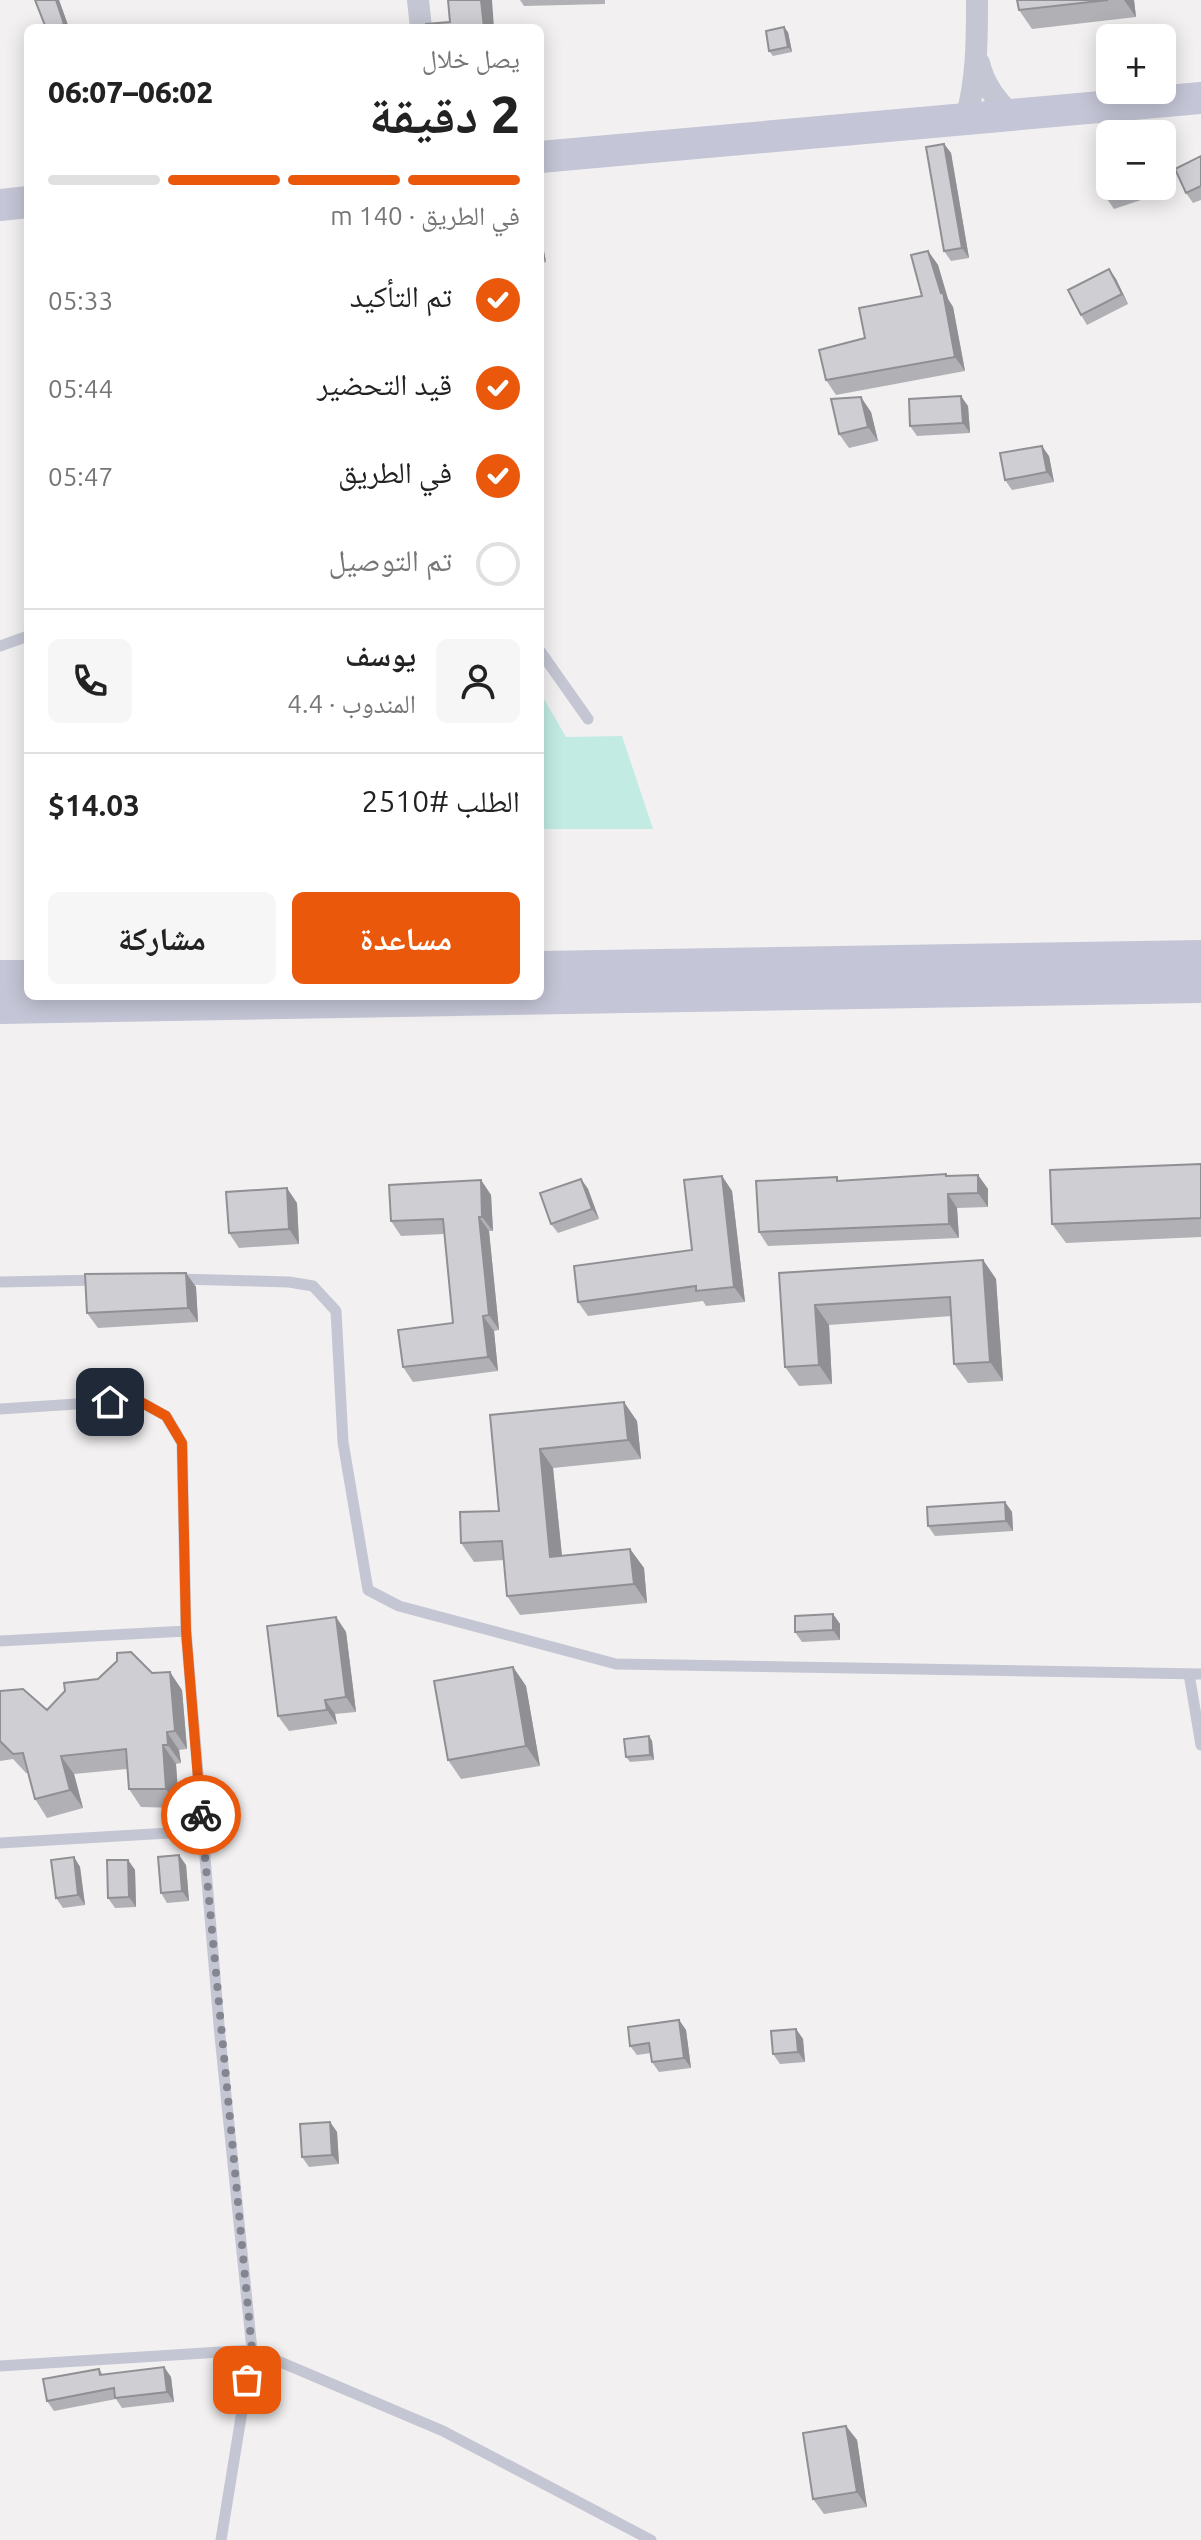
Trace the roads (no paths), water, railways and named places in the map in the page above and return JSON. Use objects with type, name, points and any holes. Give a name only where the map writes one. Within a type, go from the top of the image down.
[{"type":"main road","points":[[544,157],[1201,98]]},
{"type":"main road","points":[[0,205],[24,202]]},
{"type":"main road","points":[[544,967],[1201,956]]},
{"type":"main road","points":[[0,976],[24,976]]},
{"type":"main road","points":[[544,998],[1201,987]]},
{"type":"main road","points":[[0,1008],[458,1000]]},
{"type":"street","points":[[418,0],[421,24]]},
{"type":"street","points":[[966,119],[978,58],[977,0]]},
{"type":"street","points":[[978,58],[982,77],[1011,115]]},
{"type":"lane","points":[[0,646],[24,637]]},
{"type":"lane","points":[[544,657],[588,719]]},
{"type":"lane","points":[[168,1278],[289,1282],[313,1286],[336,1311],[343,1442],[368,1590],[399,1606],[616,1664],[1195,1674],[1201,1745]]},
{"type":"lane","points":[[0,1282],[107,1280]]},
{"type":"lane","points":[[0,1409],[137,1400],[166,1416],[182,1443],[186,1631],[252,2350],[221,2540]]},
{"type":"lane","points":[[0,1641],[186,1631]]},
{"type":"lane","points":[[0,1843],[203,1831]]},
{"type":"lane","points":[[0,2366],[252,2350],[443,2431],[651,2540]]}]
